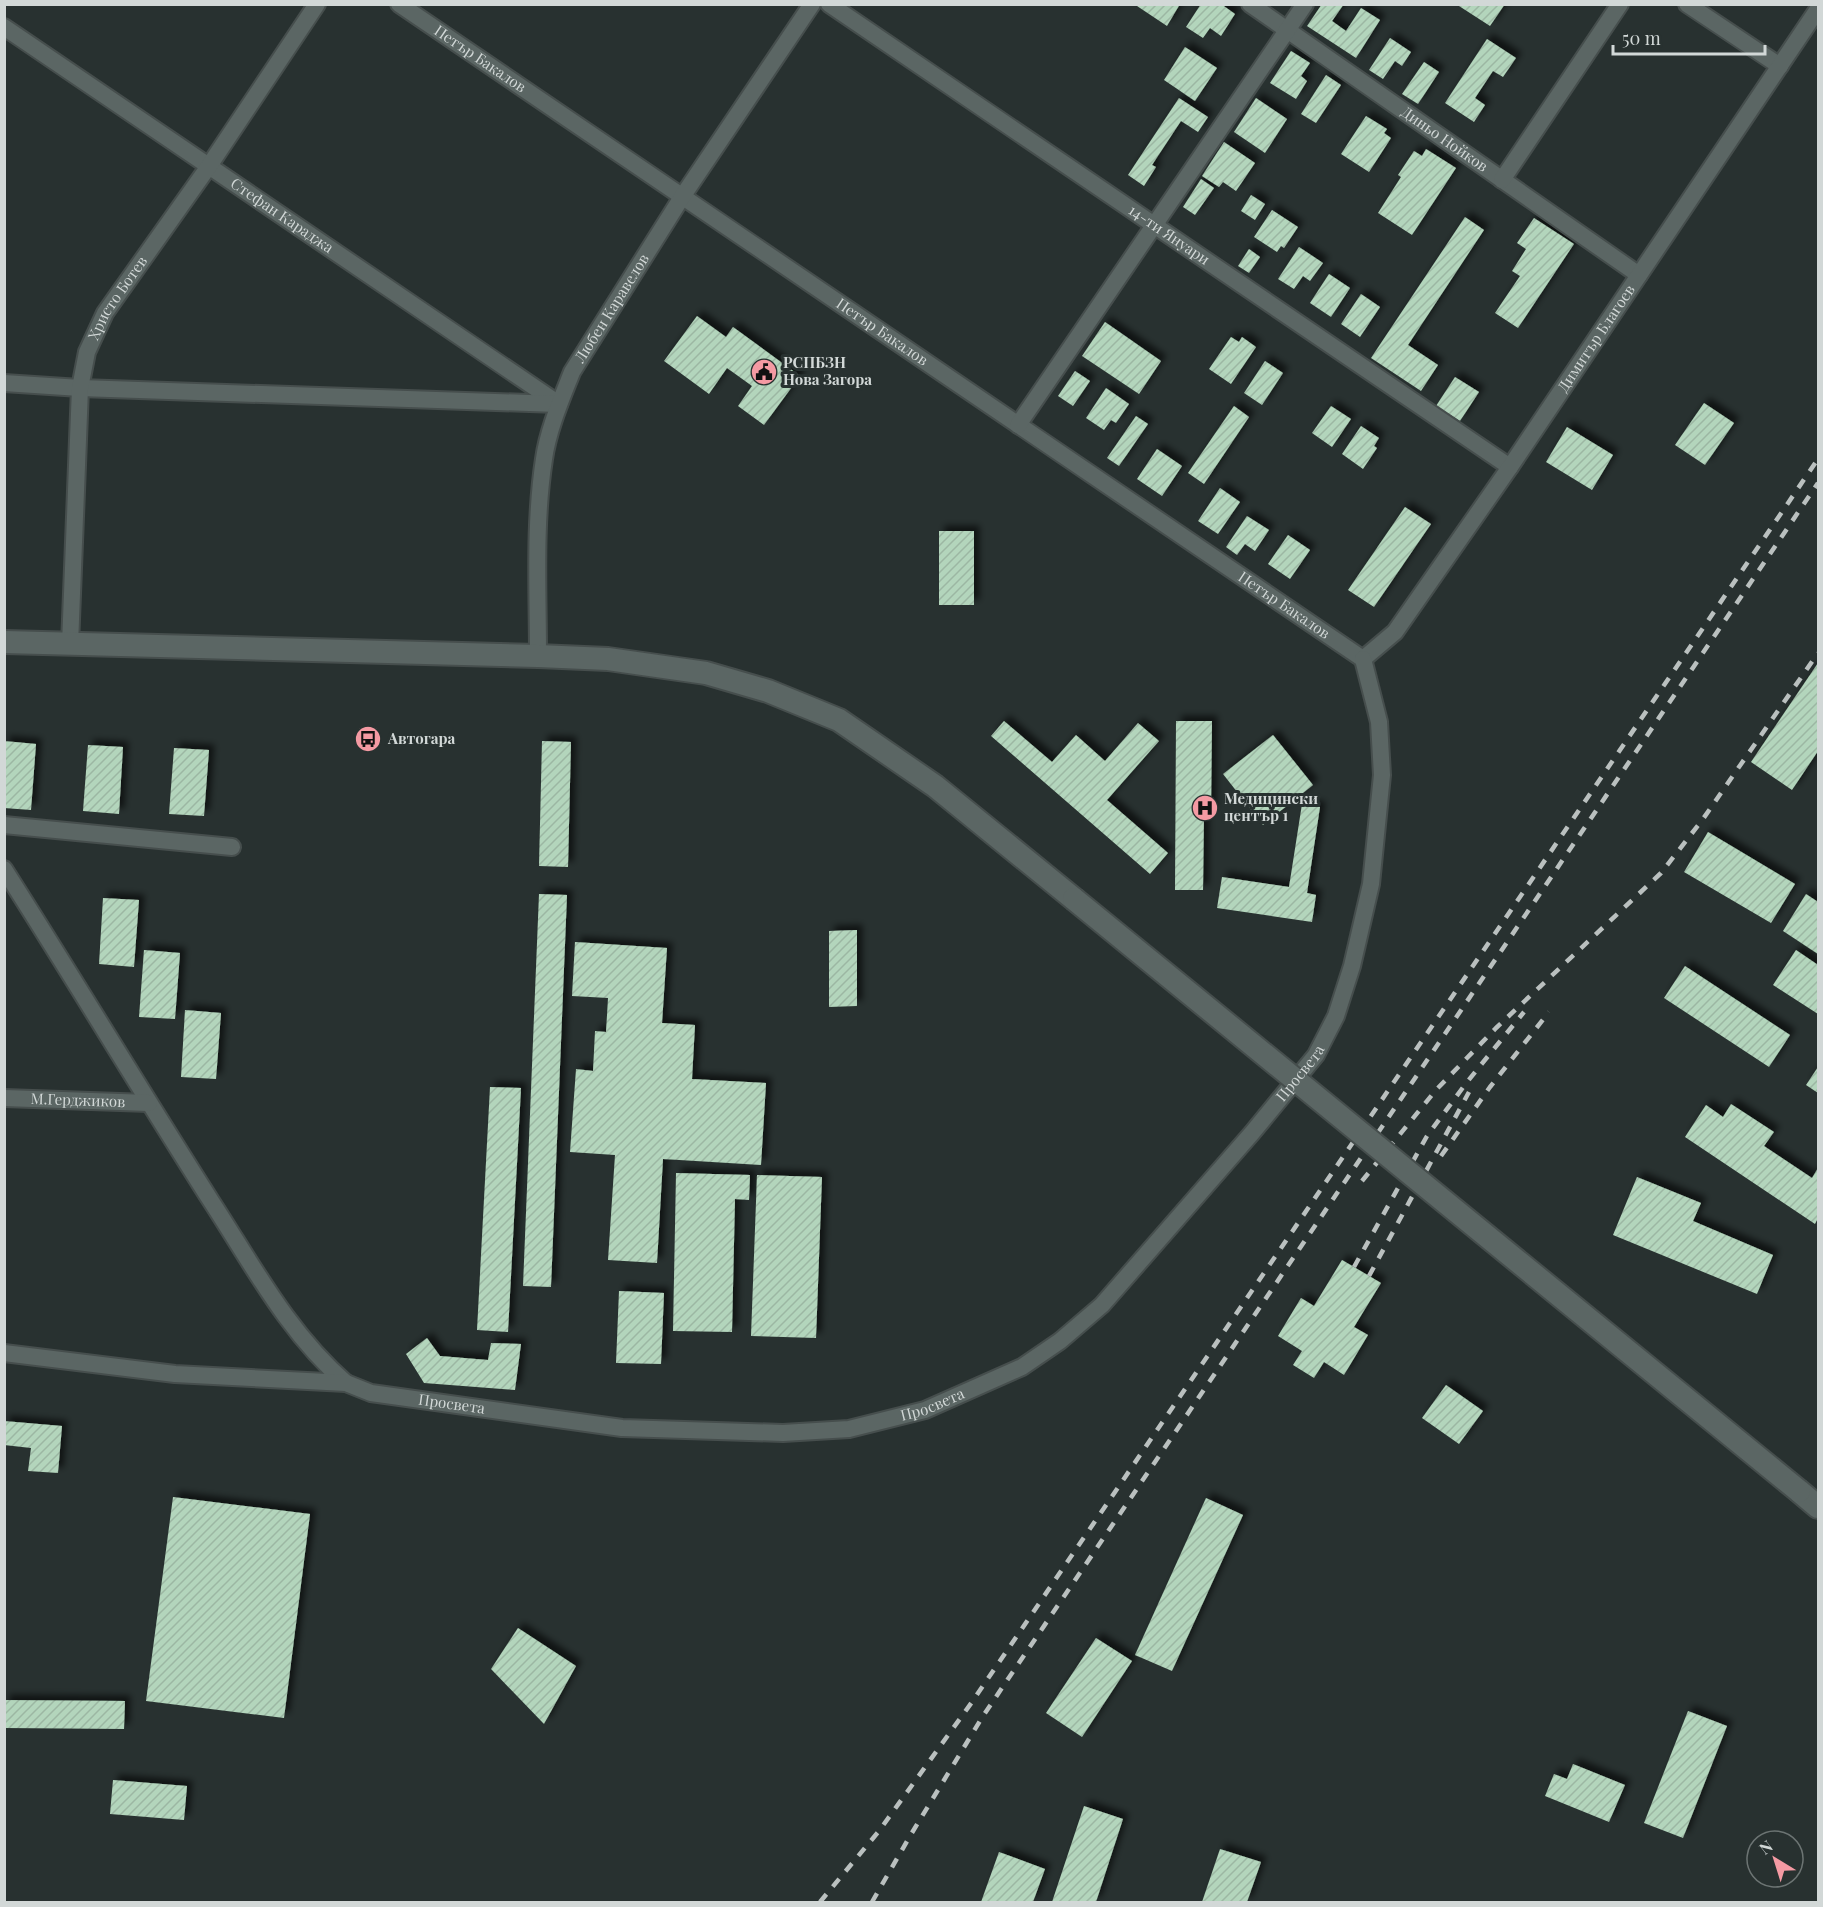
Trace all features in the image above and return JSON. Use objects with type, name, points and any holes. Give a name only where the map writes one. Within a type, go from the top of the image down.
[{"type":"main road","points":[[4,642],[608,659],[706,673],[768,691],[839,720],[935,786],[1818,1507]]},
{"type":"street","name":"Христо Ботев","points":[[70,645],[80,388],[87,352],[105,313],[317,4]]},
{"type":"street","name":"Петър Бакалов","points":[[399,4],[1363,659]]},
{"type":"street","name":"Любен Каравелов","points":[[537,656],[538,525],[544,458],[559,404],[572,372],[682,196],[812,4]]},
{"type":"street","name":"14-ти Януари","points":[[829,4],[1510,467]]},
{"type":"street","name":"Диньо Нойков","points":[[1250,4],[1639,275]]},
{"type":"street","points":[[1018,425],[1305,4]]},
{"type":"street","points":[[1502,180],[1620,4]]},
{"type":"street","points":[[1687,4],[1780,66]]},
{"type":"street","name":"Димитър Благоев","points":[[1363,659],[1395,632],[1510,467],[1818,9]]},
{"type":"street","name":"Стефан Караджа","points":[[4,27],[559,404]]},
{"type":"street","points":[[5,383],[80,388],[559,404]]},
{"type":"street","name":"Просвета","points":[[4,1353],[175,1374],[345,1383],[371,1393],[622,1428],[794,1432],[849,1429],[925,1410],[1022,1367],[1060,1341],[1102,1305],[1252,1133],[1316,1055],[1336,1016],[1352,966],[1371,884],[1382,775],[1379,722],[1363,659]]},
{"type":"street","points":[[4,825],[232,847]]},
{"type":"street","points":[[8,878],[149,1103],[300,1337],[345,1383]]},
{"type":"street","name":"М.Герджиков","points":[[4,1098],[149,1103]]},
{"type":"building","points":[[1134,4],[1180,4],[1167,26]]},
{"type":"building","points":[[1201,4],[1221,4],[1235,14],[1221,36],[1210,28],[1203,38],[1186,27]]},
{"type":"building","points":[[1322,4],[1344,4],[1332,21],[1346,31],[1361,8],[1380,20],[1356,58],[1307,26]]},
{"type":"building","points":[[1460,4],[1505,4],[1490,26],[1459,6]]},
{"type":"building","points":[[1390,38],[1411,52],[1402,66],[1395,61],[1383,79],[1369,70]]},
{"type":"building","points":[[1487,39],[1516,58],[1503,77],[1493,71],[1475,98],[1485,105],[1474,122],[1445,103]]},
{"type":"building","points":[[1185,47],[1217,68],[1195,101],[1164,80]]},
{"type":"building","points":[[1291,51],[1310,63],[1301,76],[1307,81],[1296,99],[1270,83]]},
{"type":"building","points":[[1424,62],[1439,72],[1418,104],[1402,94]]},
{"type":"building","points":[[1326,75],[1341,85],[1316,123],[1301,114]]},
{"type":"building","points":[[1179,98],[1208,117],[1198,132],[1181,121],[1152,165],[1156,167],[1144,186],[1128,175]]},
{"type":"building","points":[[1256,98],[1287,119],[1265,153],[1234,132]]},
{"type":"building","points":[[1366,116],[1387,129],[1384,133],[1391,138],[1369,172],[1341,154]]},
{"type":"building","points":[[1224,142],[1255,163],[1236,191],[1223,182],[1219,187],[1202,176]]},
{"type":"building","points":[[1426,149],[1456,168],[1412,235],[1378,213],[1401,177],[1398,175],[1414,151],[1422,156]]},
{"type":"building","points":[[1201,179],[1214,188],[1195,215],[1183,207]]},
{"type":"building","points":[[1251,195],[1265,204],[1255,220],[1241,211]]},
{"type":"building","points":[[1272,210],[1298,227],[1284,248],[1281,246],[1277,252],[1254,237]]},
{"type":"building","points":[[1465,217],[1484,230],[1408,345],[1438,365],[1421,391],[1371,358]]},
{"type":"building","points":[[1534,218],[1574,244],[1518,328],[1495,313],[1520,276],[1512,271],[1526,249],[1517,243]]},
{"type":"building","points":[[1299,247],[1323,263],[1310,281],[1303,276],[1294,289],[1278,279]]},
{"type":"building","points":[[1249,249],[1260,257],[1249,273],[1238,266]]},
{"type":"building","points":[[1329,274],[1350,288],[1331,317],[1310,303]]},
{"type":"building","points":[[1361,294],[1380,307],[1360,337],[1341,324]]},
{"type":"building","name":"РСПБЗН Нова Загора","points":[[697,316],[726,337],[733,327],[800,376],[764,425],[738,406],[752,386],[727,368],[709,394],[664,361]]},
{"type":"building","points":[[1105,322],[1161,361],[1139,394],[1082,356]]},
{"type":"building","points":[[1231,337],[1239,342],[1242,337],[1256,347],[1231,384],[1209,369]]},
{"type":"building","points":[[1265,361],[1283,373],[1262,405],[1244,393]]},
{"type":"building","points":[[1075,371],[1090,381],[1073,406],[1058,396]]},
{"type":"building","points":[[1455,377],[1479,392],[1460,421],[1436,406]]},
{"type":"building","points":[[1106,388],[1129,404],[1116,423],[1111,420],[1104,430],[1086,418]]},
{"type":"building","points":[[1704,403],[1734,423],[1705,465],[1675,445]]},
{"type":"building","points":[[1234,406],[1249,417],[1204,484],[1188,473]]},
{"type":"building","points":[[1331,406],[1351,419],[1332,447],[1312,433]]},
{"type":"building","points":[[1136,416],[1148,424],[1119,466],[1107,458]]},
{"type":"building","points":[[1361,426],[1379,438],[1374,446],[1377,448],[1363,469],[1342,454]]},
{"type":"building","points":[[1567,427],[1613,455],[1592,490],[1546,462]]},
{"type":"building","points":[[1157,449],[1182,466],[1162,496],[1137,479]]},
{"type":"building","points":[[1220,488],[1240,502],[1218,534],[1198,521]]},
{"type":"building","points":[[1405,507],[1431,524],[1374,607],[1348,590]]},
{"type":"building","points":[[1247,516],[1269,530],[1255,551],[1245,544],[1237,555],[1226,547]]},
{"type":"building","points":[[939,531],[974,531],[974,605],[939,605]]},
{"type":"building","points":[[1288,535],[1310,550],[1290,579],[1268,564]]},
{"type":"building","points":[[1818,663],[1818,751],[1792,790],[1751,762]]},
{"type":"building","points":[[1004,721],[1052,762],[1076,735],[1105,761],[1138,723],[1159,741],[1107,800],[1168,853],[1150,874],[991,736]]},
{"type":"building","points":[[1176,721],[1212,721],[1211,813],[1204,813],[1203,890],[1175,890]]},
{"type":"building","points":[[1273,735],[1313,785],[1263,825],[1223,774]]},
{"type":"building","points":[[4,741],[36,744],[31,810],[4,808]]},
{"type":"building","points":[[542,741],[571,742],[568,867],[539,866]]},
{"type":"building","points":[[88,745],[123,747],[119,814],[83,811]]},
{"type":"building","points":[[174,748],[209,750],[204,816],[169,814]]},
{"type":"building","points":[[1302,804],[1320,807],[1307,893],[1316,895],[1312,922],[1217,908],[1222,877],[1289,887]]},
{"type":"building","points":[[1708,832],[1795,884],[1771,923],[1684,872]]},
{"type":"building","points":[[539,894],[567,895],[551,1287],[523,1286]]},
{"type":"building","points":[[1806,894],[1818,902],[1818,954],[1783,931]]},
{"type":"building","points":[[103,898],[139,900],[134,967],[99,964]]},
{"type":"building","points":[[857,930],[857,1006],[829,1007],[829,931]]},
{"type":"building","points":[[575,942],[667,948],[662,1023],[695,1025],[692,1079],[766,1083],[761,1165],[663,1159],[657,1263],[608,1260],[615,1155],[570,1152],[576,1069],[593,1071],[595,1031],[606,1032],[608,998],[572,996]]},
{"type":"building","points":[[144,950],[180,953],[175,1019],[139,1017]]},
{"type":"building","points":[[1796,950],[1818,965],[1818,1014],[1773,985]]},
{"type":"building","points":[[1685,966],[1790,1035],[1769,1067],[1664,998]]},
{"type":"building","points":[[185,1010],[221,1013],[216,1079],[181,1077]]},
{"type":"building","points":[[1818,1067],[1818,1093],[1806,1085]]},
{"type":"building","points":[[490,1087],[521,1088],[508,1332],[477,1330]]},
{"type":"building","points":[[1731,1104],[1774,1132],[1764,1146],[1812,1178],[1818,1168],[1818,1218],[1815,1224],[1685,1137],[1706,1105],[1723,1117]]},
{"type":"building","points":[[676,1173],[750,1175],[749,1200],[735,1199],[732,1332],[673,1331]]},
{"type":"building","points":[[757,1175],[822,1177],[816,1338],[751,1336]]},
{"type":"building","points":[[1637,1177],[1701,1203],[1693,1221],[1773,1255],[1757,1294],[1613,1235]]},
{"type":"building","points":[[1342,1260],[1381,1283],[1354,1327],[1368,1335],[1344,1375],[1324,1362],[1314,1378],[1293,1365],[1302,1351],[1278,1336],[1301,1298],[1314,1306]]},
{"type":"building","points":[[619,1291],[664,1293],[661,1364],[616,1363]]},
{"type":"building","points":[[427,1338],[440,1356],[488,1360],[491,1343],[521,1344],[515,1390],[424,1383],[406,1354]]},
{"type":"building","points":[[1446,1385],[1483,1411],[1459,1444],[1422,1418]]},
{"type":"building","points":[[4,1421],[62,1426],[58,1473],[28,1471],[31,1448],[4,1445]]},
{"type":"building","points":[[173,1497],[310,1514],[284,1718],[146,1701]]},
{"type":"building","points":[[1206,1498],[1243,1515],[1172,1671],[1135,1655]]},
{"type":"building","points":[[518,1628],[576,1666],[544,1724],[491,1669]]},
{"type":"building","points":[[1096,1638],[1132,1661],[1082,1737],[1046,1713]]},
{"type":"building","points":[[4,1700],[125,1701],[124,1729],[4,1728]]},
{"type":"building","points":[[1688,1711],[1727,1726],[1683,1838],[1644,1823]]},
{"type":"building","points":[[1573,1764],[1625,1785],[1609,1822],[1545,1796],[1554,1774],[1567,1779]]},
{"type":"building","points":[[113,1780],[187,1786],[184,1820],[110,1814]]},
{"type":"building","points":[[1084,1806],[1123,1819],[1096,1902],[1052,1902]]},
{"type":"building","points":[[1220,1849],[1261,1862],[1247,1902],[1202,1902]]},
{"type":"building","points":[[999,1852],[1045,1869],[1033,1902],[981,1902]]},
{"type":"railway","points":[[820,1902],[879,1831],[972,1702],[1818,459]]},
{"type":"railway","points":[[872,1902],[983,1716],[1818,483]]},
{"type":"railway","points":[[1362,1181],[1436,1090],[1496,1028],[1661,873],[1703,819],[1818,653]]},
{"type":"railway","points":[[1354,1267],[1427,1136],[1524,1012]]},
{"type":"railway","points":[[1441,1156],[1490,1087],[1549,1012]]},
{"type":"railway","points":[[1369,1276],[1469,1092]]},
{"type":"place","name":"РСПБЗН Нова Загора","points":[[764,372]]},
{"type":"place","name":"Автогара","points":[[368,739]]},
{"type":"place","name":"Медицински център 1","points":[[1205,808]]}]
